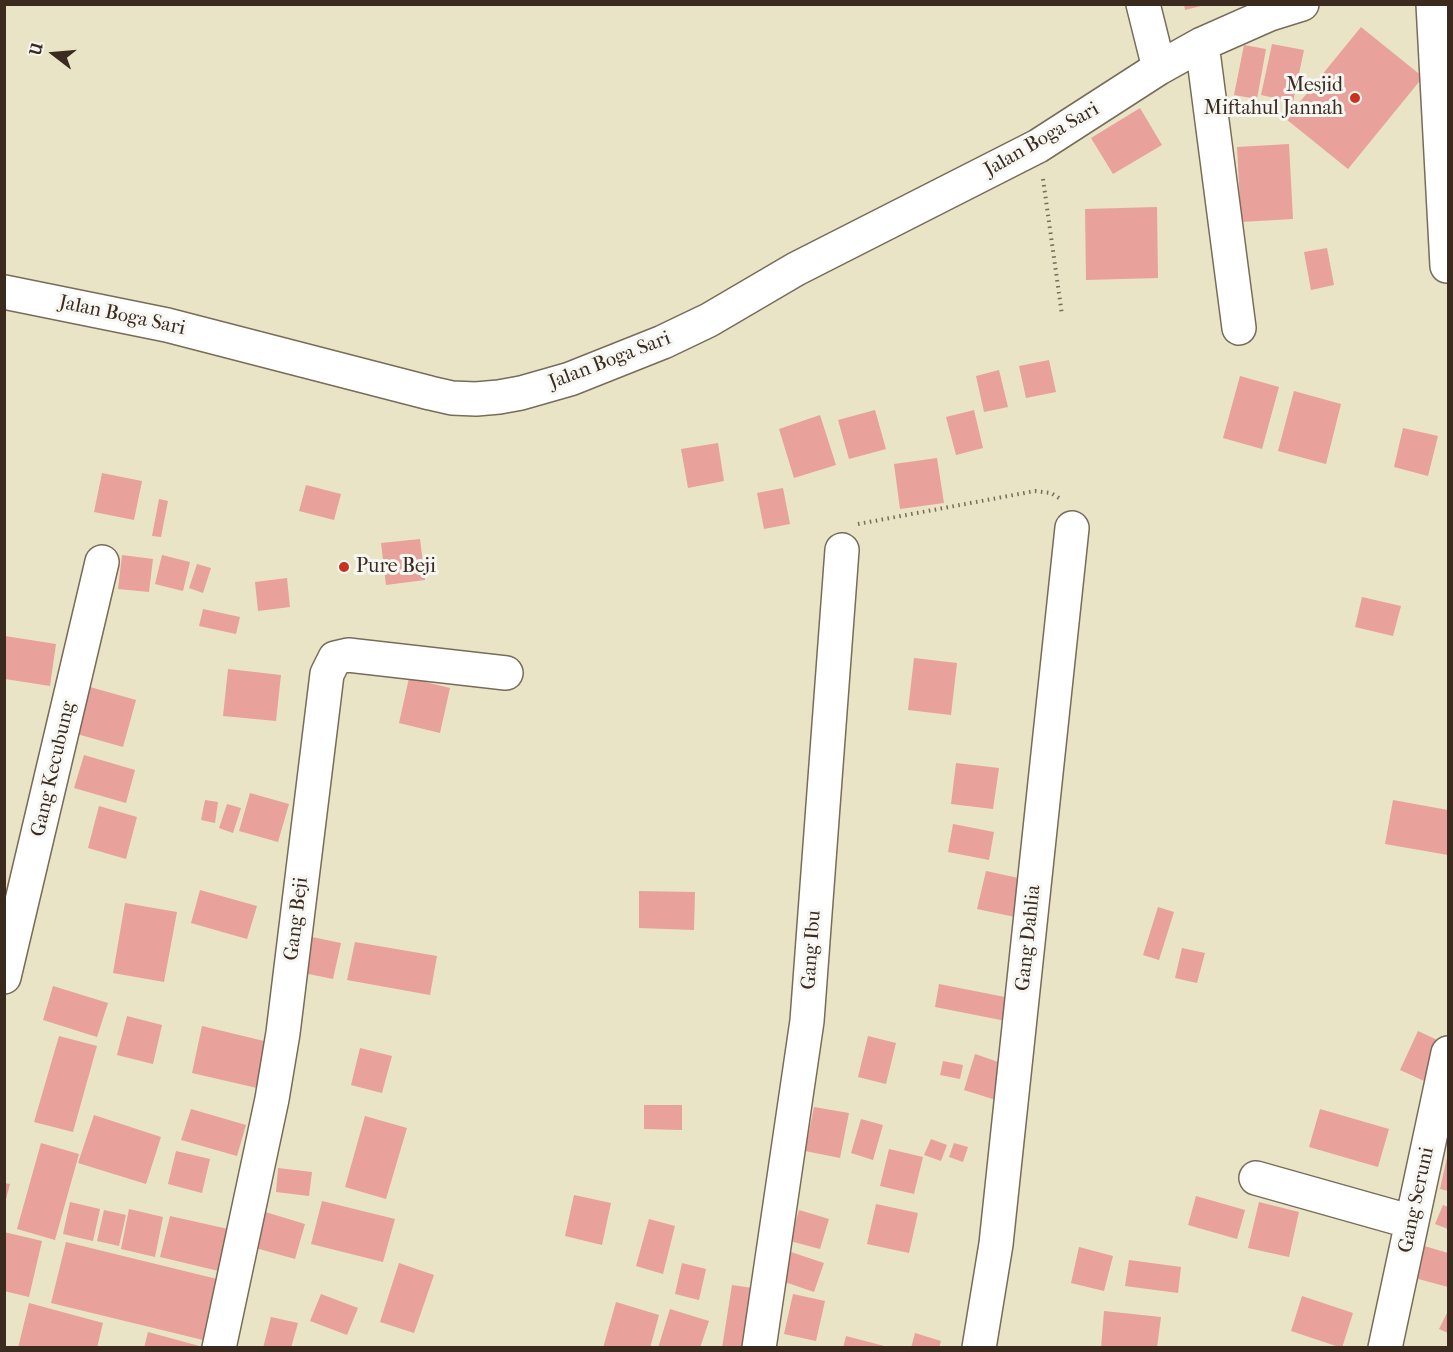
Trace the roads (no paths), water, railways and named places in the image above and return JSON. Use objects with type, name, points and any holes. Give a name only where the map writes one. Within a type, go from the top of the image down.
[{"type":"street","points":[[1143,4],[1159,68]]},
{"type":"street","name":"Jalan Boga Sari","points":[[4,292],[167,325],[452,398],[499,398],[570,378],[663,342],[708,320],[796,270],[1038,146],[1159,68],[1202,44],[1270,14],[1302,4]]},
{"type":"street","points":[[1433,4],[1447,266]]},
{"type":"street","points":[[1202,44],[1239,328]]},
{"type":"street","name":"Gang Dahlia","points":[[979,1347],[996,1244],[1072,528]]},
{"type":"street","name":"Gang Ibu","points":[[759,1347],[807,1021],[842,550]]},
{"type":"street","name":"Gang Kecubung","points":[[4,977],[102,562]]},
{"type":"street","name":"Gang Beji","points":[[219,1347],[272,1099],[284,1021],[327,674],[335,658],[348,655],[506,673]]},
{"type":"street","name":"Gang Seruni","points":[[1385,1347],[1449,1053]]},
{"type":"street","points":[[1256,1178],[1412,1222]]},
{"type":"place","name":"Mesjid Miftahul Jannah","points":[[1355,98]]},
{"type":"place","name":"Pure Beji","points":[[344,567]]}]
